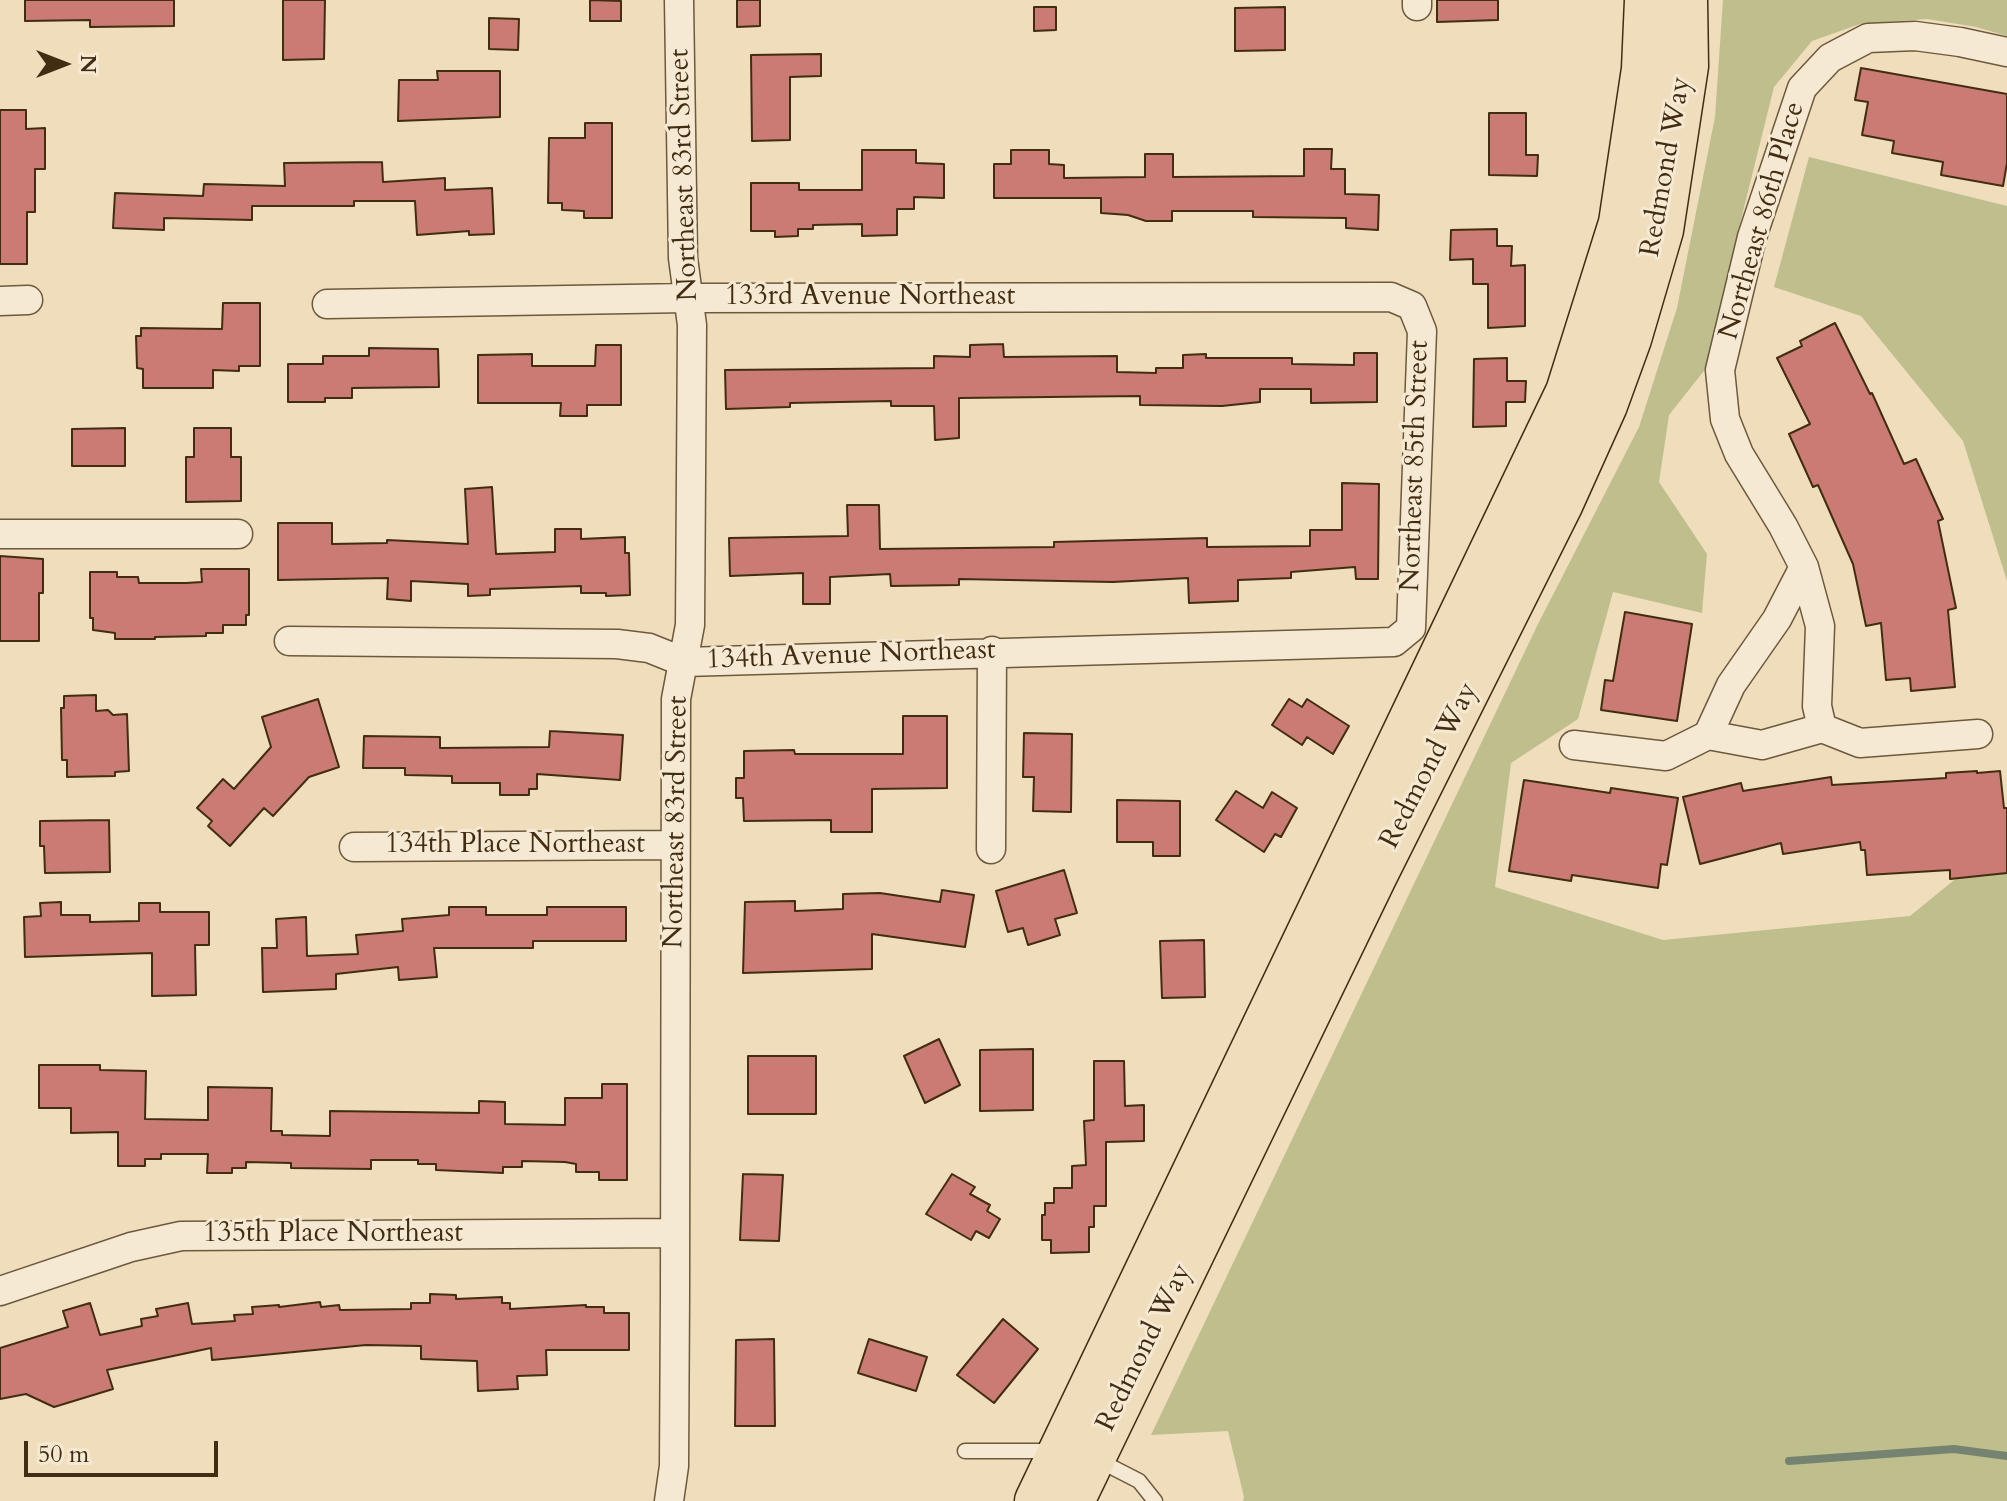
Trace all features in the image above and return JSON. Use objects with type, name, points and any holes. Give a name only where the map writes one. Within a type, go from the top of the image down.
[{"type":"main road","name":"Redmond Way","points":[[1072,1501],[1076,1454],[1568,392],[1621,223],[1644,69],[1647,0]]},
{"type":"main road","name":"Redmond Way","points":[[1037,1501],[1076,1454],[1375,875],[1560,505],[1605,405],[1629,339],[1661,230],[1686,66],[1685,0]]},
{"type":"street","name":"Northeast 83rd Street","points":[[669,1501],[674,1466],[676,699],[690,625],[692,325],[683,258],[679,0]]},
{"type":"street","name":"Northeast 86th Place","points":[[1822,728],[1817,706],[1820,626],[1804,567],[1739,454],[1725,419],[1720,370],[1752,237],[1802,88],[1830,58],[1868,38],[1915,36],[2007,52]]},
{"type":"street","name":"133rd Avenue Northeast","points":[[327,304],[687,298],[1391,297],[1412,306]]},
{"type":"street","points":[[0,301],[28,300]]},
{"type":"street","name":"Northeast 85th Street","points":[[1411,628],[1422,331],[1412,306]]},
{"type":"street","points":[[0,534],[238,534]]},
{"type":"street","points":[[1708,735],[1731,685],[1777,619],[1804,567]]},
{"type":"street","name":"134th Avenue Northeast","points":[[289,641],[617,644],[649,648],[684,662],[1394,642],[1411,628]]},
{"type":"street","points":[[991,849],[992,651]]},
{"type":"street","points":[[1574,745],[1666,756],[1708,735],[1762,745],[1822,728],[1860,743],[1978,734]]},
{"type":"street","name":"134th Place Northeast","points":[[354,847],[675,845]]},
{"type":"street","name":"135th Place Northeast","points":[[0,1291],[131,1247],[181,1236],[675,1233]]},
{"type":"lane","points":[[965,1451],[1076,1454],[1139,1481],[1155,1501]]},
{"type":"green space","points":[[1723,0],[2007,0],[2007,36],[1927,19],[1860,24],[1812,41],[1774,87],[1707,367],[1669,415],[1659,482],[1707,554],[1702,613],[1613,592],[1578,719],[1511,763],[1495,887],[1663,940],[1910,916],[2007,837],[2007,1501],[1243,1501],[1228,1431],[1151,1435],[1537,626],[1639,427],[1677,308],[1715,117]]},
{"type":"green space","points":[[1809,157],[2007,206],[2007,581],[1963,441],[1861,316],[1774,287]]},
{"type":"building","points":[[25,0],[174,0],[174,26],[90,27],[90,20],[25,21]]},
{"type":"building","points":[[283,0],[325,0],[324,59],[283,60]]},
{"type":"building","points":[[590,0],[621,1],[621,21],[590,21]]},
{"type":"building","points":[[737,0],[760,0],[760,26],[737,27]]},
{"type":"building","points":[[1437,0],[1498,0],[1498,20],[1437,22]]},
{"type":"building","points":[[1034,7],[1056,7],[1056,30],[1034,31]]},
{"type":"building","points":[[1285,7],[1285,50],[1235,51],[1235,8]]},
{"type":"building","points":[[489,18],[519,19],[518,50],[489,49]]},
{"type":"building","points":[[821,54],[821,76],[790,77],[790,140],[752,141],[751,55]]},
{"type":"building","points":[[1861,68],[2007,94],[2007,163],[2003,186],[1941,175],[1943,162],[1892,153],[1894,141],[1862,135],[1868,102],[1855,100]]},
{"type":"building","points":[[437,71],[500,71],[500,117],[398,121],[399,80],[438,80]]},
{"type":"building","points":[[0,110],[26,110],[26,129],[45,128],[45,169],[35,169],[35,212],[27,212],[27,264],[0,264]]},
{"type":"building","points":[[1489,113],[1526,113],[1526,155],[1538,155],[1537,176],[1489,175]]},
{"type":"building","points":[[585,123],[612,123],[612,218],[584,218],[584,211],[562,210],[562,203],[548,203],[549,138],[585,138]]},
{"type":"building","points":[[1304,149],[1332,149],[1331,169],[1345,169],[1345,194],[1379,195],[1378,230],[1346,228],[1346,218],[1253,217],[1253,211],[1172,211],[1172,221],[1146,221],[1128,215],[1101,213],[1101,198],[994,198],[994,164],[1011,164],[1011,150],[1049,150],[1049,164],[1064,165],[1064,178],[1145,177],[1145,154],[1173,154],[1173,177],[1304,176]]},
{"type":"building","points":[[862,150],[916,150],[916,163],[944,164],[944,198],[914,197],[914,209],[897,209],[897,235],[862,236],[862,224],[813,225],[813,229],[798,229],[798,236],[775,237],[775,231],[751,231],[751,183],[799,183],[799,190],[862,190]]},
{"type":"building","points":[[382,162],[383,182],[445,178],[445,190],[492,188],[494,234],[469,235],[469,231],[417,235],[415,201],[354,201],[354,206],[252,206],[252,220],[164,218],[164,230],[113,228],[115,193],[203,196],[204,184],[285,186],[284,163]]},
{"type":"building","points":[[1497,229],[1497,246],[1512,246],[1511,266],[1525,265],[1525,326],[1488,328],[1488,284],[1473,284],[1473,259],[1450,260],[1451,230]]},
{"type":"building","points":[[223,303],[260,303],[260,366],[239,366],[239,371],[213,370],[213,388],[143,388],[143,369],[137,368],[136,336],[141,336],[141,328],[222,329]]},
{"type":"building","points":[[1835,323],[1872,393],[1904,464],[1916,459],[1943,519],[1938,521],[1956,608],[1948,610],[1955,687],[1911,691],[1910,678],[1886,680],[1881,623],[1866,626],[1853,564],[1818,485],[1813,487],[1789,434],[1810,424],[1777,358],[1802,346],[1800,341]]},
{"type":"building","points":[[1003,344],[1004,357],[1117,356],[1117,372],[1156,373],[1156,368],[1183,368],[1183,355],[1292,358],[1292,364],[1354,365],[1354,353],[1377,353],[1377,402],[1311,403],[1311,389],[1260,389],[1260,402],[1222,406],[1140,405],[1140,396],[959,398],[959,438],[935,440],[934,406],[891,406],[891,401],[790,403],[790,407],[726,409],[725,370],[934,368],[934,356],[970,357],[970,345]]},
{"type":"building","points":[[596,345],[621,345],[621,405],[587,405],[587,416],[560,416],[561,403],[478,403],[478,355],[532,354],[532,366],[595,366]]},
{"type":"building","points":[[369,348],[438,349],[439,387],[352,388],[352,398],[288,402],[288,364],[323,364],[323,356],[369,356]]},
{"type":"building","points":[[1507,358],[1507,381],[1526,381],[1525,402],[1506,402],[1506,426],[1473,427],[1474,359]]},
{"type":"building","points":[[125,428],[125,466],[72,466],[72,429]]},
{"type":"building","points":[[194,428],[231,428],[231,457],[241,457],[241,501],[186,502],[186,457],[194,457]]},
{"type":"building","points":[[1342,483],[1379,484],[1378,579],[1356,579],[1355,567],[1291,572],[1291,578],[1238,580],[1238,601],[1189,603],[1188,578],[1113,582],[959,579],[959,585],[891,586],[890,574],[830,577],[830,604],[803,604],[803,573],[730,576],[729,538],[848,536],[847,505],[879,505],[880,549],[1054,547],[1054,542],[1207,538],[1207,547],[1310,546],[1310,530],[1342,530]]},
{"type":"building","points":[[492,487],[496,554],[555,552],[555,529],[581,529],[581,539],[625,537],[625,553],[629,553],[630,595],[581,593],[581,586],[490,589],[490,595],[468,596],[468,584],[411,581],[411,601],[387,599],[388,578],[278,580],[278,523],[332,523],[332,544],[387,543],[387,540],[468,544],[465,489]]},
{"type":"building","points":[[0,556],[43,559],[39,641],[0,641]]},
{"type":"building","points":[[201,569],[249,569],[249,615],[246,615],[246,625],[223,625],[223,633],[206,633],[206,636],[155,639],[115,639],[115,633],[93,630],[90,572],[117,572],[117,577],[138,577],[139,583],[186,583],[202,582]]},
{"type":"building","points":[[1625,612],[1692,624],[1677,721],[1601,710],[1605,680],[1613,681]]},
{"type":"building","points":[[96,695],[96,711],[127,714],[129,771],[115,772],[115,776],[67,777],[67,760],[62,760],[61,708],[64,708],[64,696]]},
{"type":"building","points":[[318,699],[339,767],[309,777],[273,816],[264,808],[230,846],[208,826],[212,821],[197,808],[223,779],[234,789],[271,747],[262,717]]},
{"type":"building","points":[[1289,699],[1302,707],[1307,699],[1349,726],[1333,754],[1307,737],[1302,745],[1272,725]]},
{"type":"building","points":[[903,716],[947,716],[947,788],[872,789],[872,832],[831,832],[831,820],[744,821],[743,798],[736,798],[736,778],[744,778],[744,751],[903,754]]},
{"type":"building","points":[[550,731],[623,735],[620,780],[537,774],[537,789],[529,789],[529,795],[500,795],[500,783],[452,783],[452,776],[405,775],[405,768],[363,768],[364,736],[440,737],[440,748],[549,747]]},
{"type":"building","points":[[1024,733],[1072,734],[1071,812],[1033,811],[1034,777],[1023,777]]},
{"type":"building","points":[[2000,771],[2004,808],[2007,808],[2007,873],[1950,879],[1950,870],[1867,875],[1865,850],[1861,850],[1860,842],[1783,854],[1781,843],[1700,864],[1683,797],[1741,783],[1743,791],[1831,777],[1832,785],[1946,778],[1946,773]]},
{"type":"building","points":[[1524,780],[1610,793],[1611,788],[1678,798],[1667,865],[1661,864],[1658,888],[1572,875],[1571,881],[1509,871]]},
{"type":"building","points":[[1236,791],[1263,808],[1272,792],[1297,808],[1281,837],[1275,834],[1264,852],[1216,820]]},
{"type":"building","points":[[1117,800],[1180,801],[1180,856],[1153,856],[1153,842],[1117,842]]},
{"type":"building","points":[[109,820],[110,872],[45,873],[40,821]]},
{"type":"building","points":[[1064,870],[1077,913],[1055,919],[1060,935],[1028,945],[1023,928],[1008,932],[996,891]]},
{"type":"building","points":[[942,890],[974,895],[965,947],[872,934],[872,969],[743,973],[745,902],[795,901],[795,911],[843,909],[843,894],[880,893],[940,902]]},
{"type":"building","points":[[61,902],[61,915],[90,915],[90,922],[139,921],[139,903],[160,903],[160,912],[209,912],[209,945],[195,945],[196,995],[152,996],[152,953],[25,957],[24,917],[41,916],[40,903]]},
{"type":"building","points":[[449,907],[486,907],[486,915],[547,915],[547,907],[626,907],[626,941],[533,941],[533,948],[434,948],[437,977],[399,980],[398,967],[336,974],[336,989],[263,992],[262,948],[277,948],[276,919],[306,917],[307,956],[358,954],[356,935],[403,931],[402,919],[449,915]]},
{"type":"building","points":[[1204,940],[1205,997],[1162,998],[1160,941]]},
{"type":"building","points":[[939,1039],[960,1085],[925,1103],[904,1056]]},
{"type":"building","points":[[1033,1049],[1033,1110],[980,1111],[980,1050]]},
{"type":"building","points":[[748,1056],[816,1056],[816,1114],[748,1114]]},
{"type":"building","points":[[1094,1061],[1124,1061],[1125,1106],[1144,1105],[1144,1141],[1106,1142],[1106,1206],[1094,1206],[1094,1227],[1089,1227],[1089,1252],[1051,1253],[1051,1240],[1042,1240],[1042,1215],[1045,1215],[1045,1203],[1054,1203],[1054,1188],[1072,1188],[1072,1166],[1086,1165],[1084,1121],[1094,1120]]},
{"type":"building","points":[[39,1065],[100,1065],[100,1070],[146,1071],[145,1119],[208,1120],[208,1087],[272,1088],[271,1131],[282,1131],[282,1135],[330,1136],[330,1111],[479,1113],[479,1101],[505,1102],[505,1124],[565,1125],[565,1098],[602,1098],[602,1084],[627,1084],[627,1180],[599,1180],[599,1172],[576,1172],[576,1164],[565,1162],[522,1161],[522,1167],[503,1167],[503,1173],[436,1170],[436,1164],[418,1164],[418,1160],[371,1160],[371,1169],[291,1168],[291,1163],[246,1162],[246,1168],[232,1168],[232,1173],[207,1173],[208,1154],[161,1154],[161,1159],[145,1159],[145,1166],[118,1166],[118,1132],[71,1133],[71,1108],[39,1108]]},
{"type":"building","points":[[743,1174],[783,1175],[779,1241],[740,1240]]},
{"type":"building","points":[[952,1174],[975,1187],[970,1194],[990,1205],[987,1211],[1000,1219],[989,1238],[976,1231],[971,1240],[926,1214]]},
{"type":"building","points":[[430,1294],[456,1295],[456,1299],[502,1297],[502,1303],[510,1303],[510,1309],[586,1305],[604,1307],[604,1313],[629,1313],[629,1350],[546,1350],[547,1375],[517,1376],[518,1389],[478,1391],[477,1361],[421,1359],[421,1346],[366,1345],[212,1360],[211,1348],[107,1370],[113,1389],[54,1407],[26,1394],[0,1399],[0,1348],[68,1327],[63,1311],[90,1303],[100,1335],[142,1326],[141,1319],[158,1316],[156,1309],[188,1303],[192,1324],[235,1321],[234,1315],[253,1314],[252,1307],[320,1302],[321,1307],[339,1305],[340,1310],[411,1309],[411,1303],[430,1303]]},
{"type":"building","points":[[1003,1319],[1038,1349],[994,1403],[957,1375]]},
{"type":"building","points":[[774,1339],[775,1426],[735,1426],[736,1340]]},
{"type":"building","points":[[869,1339],[927,1357],[916,1391],[858,1373]]},
{"type":"waterway","points":[[1789,1461],[1954,1449],[2007,1456]]}]
